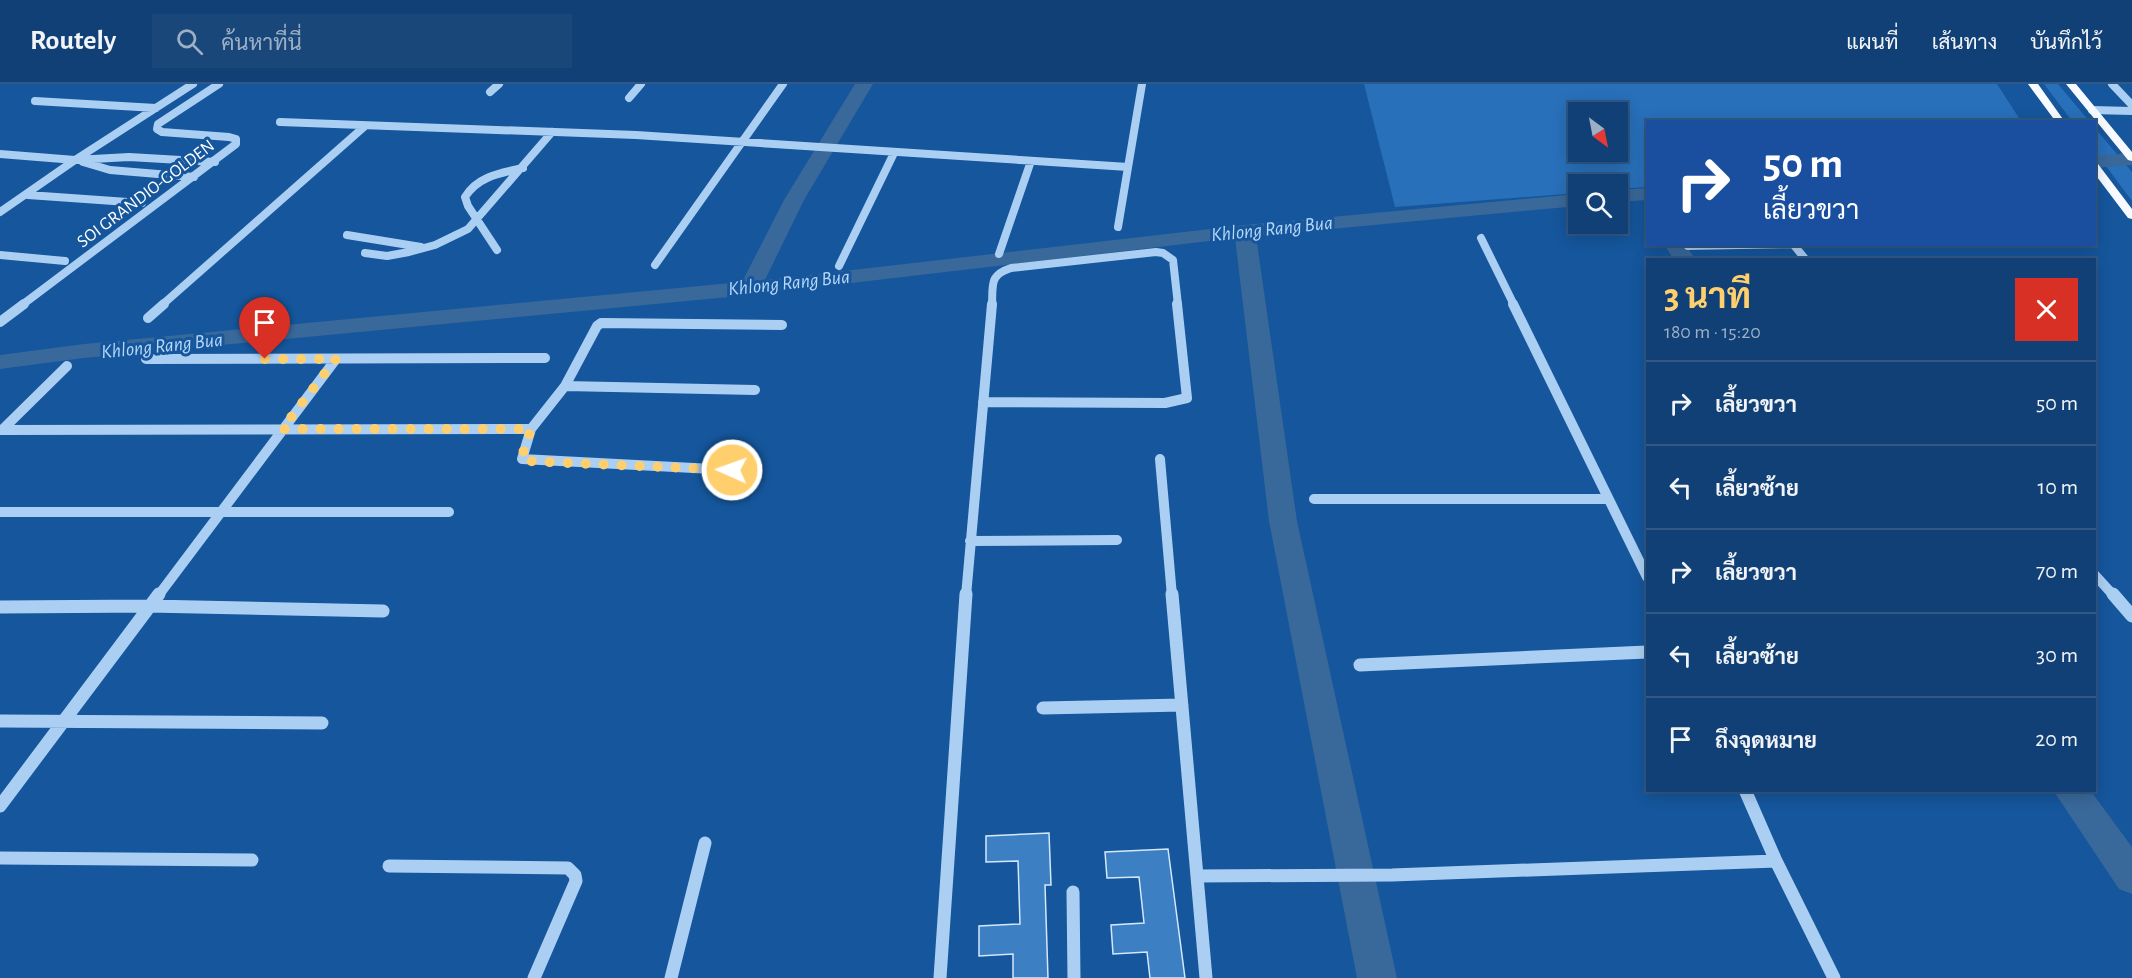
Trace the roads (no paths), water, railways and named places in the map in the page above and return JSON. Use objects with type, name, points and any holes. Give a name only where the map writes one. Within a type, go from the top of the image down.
[{"type":"main road","points":[[2033,84],[2060,120]]},
{"type":"main road","points":[[2071,84],[2130,155]]},
{"type":"main road","points":[[2097,169],[2132,216]]},
{"type":"street","points":[[0,212],[28,195],[75,160],[193,84]]},
{"type":"street","name":"SOI GRANDIO-GOLDEN","points":[[0,322],[236,144],[236,140],[229,137],[162,132],[157,127],[219,84]]},
{"type":"street","points":[[490,92],[498,84]]},
{"type":"street","points":[[629,98],[641,84]]},
{"type":"street","points":[[656,265],[783,84]]},
{"type":"street","points":[[1119,226],[1142,84]]},
{"type":"street","points":[[2112,84],[2132,105]]},
{"type":"street","points":[[35,100],[156,108]]},
{"type":"street","points":[[2092,110],[2132,111]]},
{"type":"street","points":[[280,122],[636,135],[740,144],[1128,167]]},
{"type":"street","points":[[148,318],[365,126]]},
{"type":"street","points":[[365,253],[387,256],[425,248],[468,229],[552,132]]},
{"type":"street","points":[[839,266],[894,153]]},
{"type":"street","points":[[0,154],[75,160],[129,157],[215,162]]},
{"type":"street","points":[[75,160],[110,170],[194,177]]},
{"type":"street","points":[[999,254],[1031,161]]},
{"type":"street","points":[[497,250],[465,197],[469,188],[498,174],[523,168]]},
{"type":"street","points":[[28,195],[142,203]]},
{"type":"street","points":[[347,235],[425,248]]},
{"type":"street","points":[[1481,238],[1646,575]]},
{"type":"street","points":[[1795,246],[1804,258]]},
{"type":"street","points":[[940,978],[970,541],[994,278],[999,272],[1011,268],[1155,252],[1163,253],[1173,260],[1187,398],[1180,402],[1165,403],[983,402]]},
{"type":"street","points":[[0,255],[65,261]]},
{"type":"street","points":[[732,470],[524,461],[522,456],[531,429],[565,386],[597,326],[601,323],[782,325]]},
{"type":"street","points":[[146,359],[545,358]]},
{"type":"street","points":[[0,806],[336,359]]},
{"type":"street","points":[[1,430],[67,366]]},
{"type":"street","points":[[565,386],[755,390]]},
{"type":"street","points":[[1,430],[531,429]]},
{"type":"street","points":[[1160,459],[1206,978]]},
{"type":"street","points":[[1314,499],[1608,499]]},
{"type":"street","points":[[0,512],[449,512]]},
{"type":"street","points":[[970,541],[1116,540]]},
{"type":"street","points":[[2096,576],[2132,616]]},
{"type":"street","points":[[0,607],[149,606],[383,611]]},
{"type":"street","points":[[1360,665],[1646,652]]},
{"type":"street","points":[[1043,708],[1182,705]]},
{"type":"street","points":[[0,721],[322,723]]},
{"type":"street","points":[[1746,792],[1776,861],[1834,978]]},
{"type":"street","points":[[671,978],[705,843]]},
{"type":"street","points":[[0,858],[252,860]]},
{"type":"street","points":[[1197,876],[1392,875],[1776,861]]},
{"type":"street","points":[[389,866],[568,868],[572,871],[576,881],[534,978]]},
{"type":"street","points":[[1073,892],[1074,978]]},
{"type":"waterway","points":[[750,288],[794,200],[864,84]]},
{"type":"waterway","name":"Khlong Rang Bua","points":[[2096,162],[2132,159]]},
{"type":"waterway","name":"Khlong Rang Bua","points":[[1628,195],[1646,194]]},
{"type":"waterway","name":"Khlong Rang Bua","points":[[1245,231],[1568,201]]},
{"type":"waterway","name":"Khlong Rang Bua","points":[[750,288],[1245,231]]},
{"type":"waterway","points":[[1245,231],[1283,521],[1377,978]]},
{"type":"waterway","points":[[1675,246],[1684,258]]},
{"type":"waterway","name":"Khlong Rang Bua","points":[[0,362],[84,351],[750,288]]},
{"type":"waterway","points":[[2071,792],[2132,877]]}]
